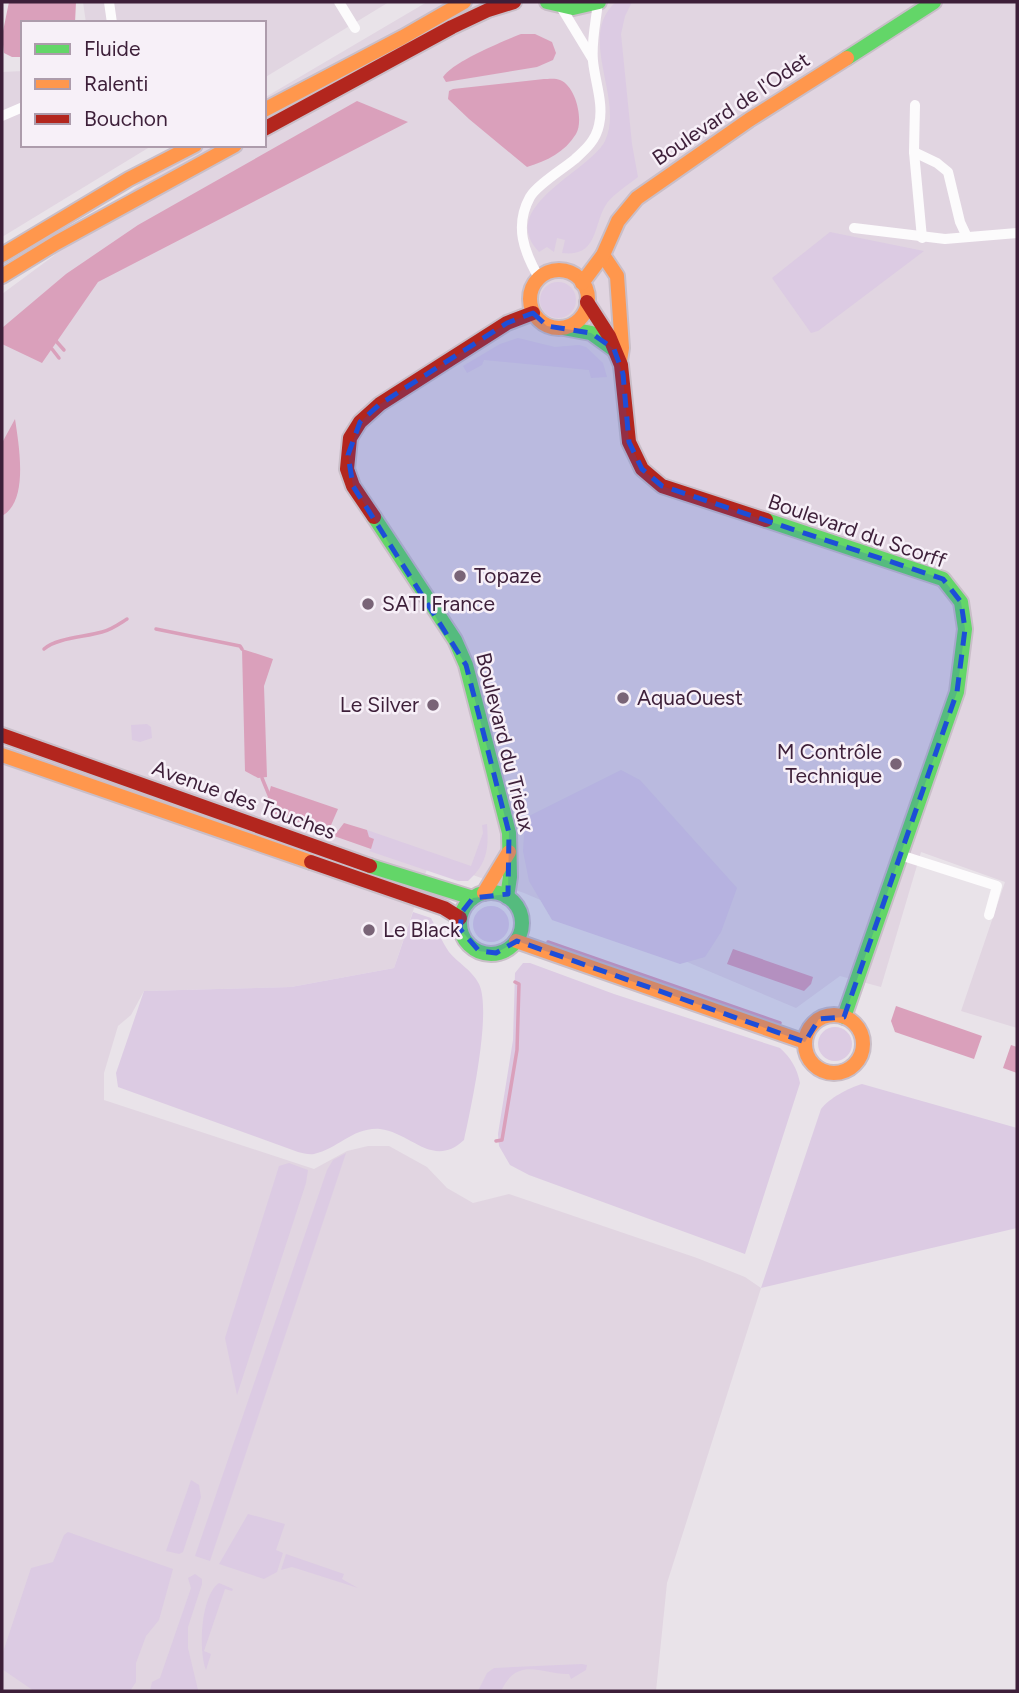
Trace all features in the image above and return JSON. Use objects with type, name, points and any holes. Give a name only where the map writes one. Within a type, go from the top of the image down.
[{"type":"street","points":[[109,2],[112,21]]},
{"type":"street","points":[[339,2],[355,28]]},
{"type":"street","points":[[266,109],[404,37],[464,2]]},
{"type":"street","points":[[266,128],[452,27],[488,10],[514,2]]},
{"type":"street","points":[[538,278],[522,241],[522,220],[531,196],[583,152],[595,138],[600,122],[600,101],[592,58],[599,2],[574,9],[561,8],[547,2]]},
{"type":"street","name":"Boulevard de l'Odet","points":[[582,283],[603,255],[618,221],[638,198],[749,120],[934,2]]},
{"type":"street","points":[[561,8],[592,58]]},
{"type":"street","points":[[915,105],[914,152],[922,238]]},
{"type":"street","points":[[2,116],[21,108]]},
{"type":"street","points":[[2,255],[129,179],[191,147]]},
{"type":"street","points":[[2,276],[231,147]]},
{"type":"street","points":[[914,152],[937,163],[948,172],[960,222],[967,237]]},
{"type":"street","points":[[854,228],[945,239],[1017,233]]},
{"type":"street","points":[[564,328],[580,319],[587,302],[582,283],[566,271],[556,270],[538,278],[533,286],[530,296],[533,313],[547,326],[591,333],[617,356],[622,348],[617,276],[603,255]]},
{"type":"street","name":"Boulevard du Scorff","points":[[587,302],[609,336],[624,374],[629,442],[642,469],[663,486],[943,579],[961,602],[965,629],[957,692],[845,1017]]},
{"type":"street","name":"Boulevard du Trieux","points":[[507,897],[509,833],[466,665],[456,640],[353,486],[347,469],[350,438],[360,422],[380,404],[507,323],[533,313]]},
{"type":"street","name":"Avenue des Touches","points":[[2,735],[344,858],[457,895],[479,896]]},
{"type":"street","name":"Avenue des Touches","points":[[2,755],[444,908],[460,918]]},
{"type":"street","name":"Boulevard du Trieux","points":[[479,896],[510,851]]},
{"type":"street","points":[[900,855],[998,886],[989,915]]},
{"type":"street","points":[[496,893],[507,897],[516,906],[521,917],[521,929],[516,941],[502,952],[490,954],[479,951],[465,940],[460,929],[460,918],[465,906],[479,896],[496,893]]},
{"type":"street","points":[[516,941],[805,1042]]},
{"type":"street","points":[[836,1015],[845,1017],[857,1026],[863,1044],[859,1059],[850,1068],[831,1073],[816,1067],[809,1060],[805,1042],[809,1029],[819,1019],[836,1015]]},
{"type":"highlighted area","points":[[533,313],[547,326],[591,333],[614,349],[623,374],[629,442],[642,469],[662,486],[943,579],[961,602],[965,629],[957,692],[844,1017],[819,1019],[805,1042],[517,941],[496,953],[479,951],[460,929],[462,912],[473,898],[508,894],[509,833],[466,665],[353,486],[348,455],[360,422],[380,404],[507,323]]},
{"type":"shaded area","points":[[9,2],[76,2],[75,21],[21,21],[21,57],[4,53],[2,36]]},
{"type":"shaded area","points":[[83,2],[389,2],[266,77],[266,21],[86,21]]},
{"type":"shaded area","points":[[427,2],[1017,2],[1017,1028],[961,1011],[1005,882],[921,852],[881,987],[840,976],[796,1008],[524,893],[430,860],[394,968],[291,987],[144,991],[131,1015],[118,1026],[104,1073],[104,1100],[314,1169],[347,1151],[368,1146],[389,1146],[427,1167],[447,1188],[473,1203],[509,1194],[697,1258],[745,1277],[761,1288],[667,1583],[656,1691],[2,1691],[2,294],[52,257],[184,147],[266,147],[266,97]]},
{"type":"shaded area","points":[[616,2],[632,2],[621,34],[638,177],[607,203],[589,245],[583,250],[562,253],[565,240],[557,238],[554,252],[547,247],[539,252],[529,236],[529,220],[537,205],[596,153],[605,141],[610,124],[610,106],[600,50],[600,32],[605,16]]},
{"type":"shaded area","points":[[521,34],[535,34],[552,42],[556,53],[553,60],[537,67],[446,82],[443,77],[456,65]]},
{"type":"shaded area","points":[[21,71],[21,147],[150,147],[2,237],[2,72]]},
{"type":"shaded area","points":[[544,79],[560,80],[570,89],[579,113],[578,128],[572,140],[561,151],[527,167],[448,99],[449,91],[453,89]]},
{"type":"shaded area","points":[[357,101],[408,122],[98,282],[42,363],[2,344],[2,328],[66,274],[138,225]]},
{"type":"shaded area","points":[[830,232],[924,251],[818,331],[811,333],[772,278]]},
{"type":"shaded area","points":[[558,282],[571,287],[576,300],[571,313],[558,318],[545,313],[540,300],[545,287]]},
{"type":"shaded area","points":[[518,338],[555,347],[586,347],[603,363],[607,377],[591,378],[589,370],[484,360],[482,365],[467,373],[463,366],[500,344]]},
{"type":"shaded area","points":[[15,419],[20,458],[19,486],[10,509],[2,516],[2,443]]},
{"type":"shaded area","points":[[242,649],[273,659],[264,686],[267,777],[258,778],[245,771]]},
{"type":"shaded area","points":[[147,724],[151,727],[152,738],[140,742],[132,740],[131,725]]},
{"type":"shaded area","points":[[13,746],[445,897],[443,902],[11,752]]},
{"type":"shaded area","points":[[621,770],[640,780],[737,888],[721,932],[705,957],[680,964],[552,920],[529,881],[523,851],[525,818]]},
{"type":"shaded area","points":[[271,786],[338,809],[328,832],[264,810]]},
{"type":"shaded area","points":[[344,823],[367,830],[369,837],[374,839],[371,849],[334,836]]},
{"type":"shaded area","points":[[487,824],[488,841],[483,862],[468,881],[458,881],[369,851],[371,849],[367,830],[471,866],[483,833],[482,825]]},
{"type":"shaded area","points":[[491,906],[504,911],[509,924],[504,937],[491,942],[478,937],[473,924],[478,911]]},
{"type":"shaded area","points":[[413,912],[431,918],[449,952],[476,979],[482,997],[482,1037],[471,1106],[464,1140],[453,1148],[432,1150],[392,1132],[370,1129],[331,1148],[306,1154],[118,1087],[116,1073],[144,991],[291,987],[394,968]]},
{"type":"shaded area","points":[[733,949],[813,977],[811,984],[804,991],[727,964]]},
{"type":"shaded area","points":[[523,963],[530,963],[614,994],[780,1048],[790,1060],[800,1083],[745,1254],[529,1175],[510,1165],[499,1146],[498,1134],[513,1040],[515,973]]},
{"type":"shaded area","points":[[896,1006],[982,1036],[974,1059],[895,1032],[891,1021]]},
{"type":"shaded area","points":[[835,1027],[847,1032],[852,1044],[847,1056],[835,1061],[823,1056],[818,1044],[823,1032]]},
{"type":"shaded area","points":[[1011,1045],[1017,1047],[1017,1073],[1003,1068]]},
{"type":"shaded area","points":[[862,1084],[1017,1128],[1017,1228],[761,1288],[821,1109],[840,1094]]},
{"type":"shaded area","points":[[346,1153],[210,1561],[195,1556],[327,1170],[333,1160]]},
{"type":"shaded area","points":[[289,1163],[308,1170],[306,1183],[237,1395],[225,1338],[279,1166]]},
{"type":"shaded area","points":[[191,1480],[199,1485],[201,1497],[183,1552],[179,1554],[166,1551]]},
{"type":"shaded area","points":[[248,1514],[285,1524],[276,1550],[283,1553],[277,1572],[264,1579],[219,1564]]},
{"type":"shaded area","points":[[68,1532],[173,1569],[159,1620],[146,1636],[136,1663],[136,1682],[130,1691],[34,1691],[2,1669],[2,1655],[31,1568],[53,1562],[64,1535]]},
{"type":"shaded area","points":[[286,1554],[344,1574],[342,1579],[358,1588],[292,1567],[281,1570]]},
{"type":"shaded area","points":[[195,1574],[202,1579],[202,1584],[188,1627],[188,1648],[198,1690],[150,1691],[152,1682],[160,1678],[191,1588],[188,1578]]},
{"type":"shaded area","points":[[219,1583],[233,1589],[225,1589],[204,1651],[211,1654],[206,1670],[202,1649],[203,1623],[208,1599]]},
{"type":"shaded area","points":[[587,1665],[586,1670],[571,1679],[569,1674],[523,1670],[515,1673],[501,1691],[478,1691],[487,1673],[494,1668]]},
{"type":"waterway","points":[[56,341],[64,350]]},
{"type":"waterway","points":[[52,349],[59,358]]},
{"type":"waterway","points":[[44,649],[63,640],[105,631],[127,619]]},
{"type":"waterway","points":[[156,629],[240,646],[242,649]]},
{"type":"waterway","points":[[262,778],[269,795]]},
{"type":"waterway","points":[[548,942],[780,1023]]},
{"type":"waterway","points":[[496,1141],[502,1140],[517,1050],[519,984],[515,982]]},
{"type":"traffic: fast","points":[[547,2],[573,8],[599,2]]},
{"type":"traffic: fast","points":[[847,58],[934,2]]},
{"type":"traffic: fast","points":[[564,328],[591,333],[613,349]]},
{"type":"traffic: fast","points":[[374,517],[455,640],[466,665],[509,833],[510,877],[507,897]]},
{"type":"traffic: fast","points":[[766,520],[943,579],[961,602],[965,629],[957,692],[844,1017]]},
{"type":"traffic: fast","points":[[370,866],[473,898]]},
{"type":"traffic: fast","points":[[491,892],[513,901],[522,923],[513,945],[491,954],[469,945],[460,923],[469,901],[491,892]]},
{"type":"traffic: slow","points":[[266,109],[464,2]]},
{"type":"traffic: slow","points":[[582,283],[603,255],[618,221],[637,198],[749,120],[847,58]]},
{"type":"traffic: slow","points":[[2,255],[129,179],[191,147]]},
{"type":"traffic: slow","points":[[2,276],[56,243],[231,147]]},
{"type":"traffic: slow","points":[[603,255],[617,276],[622,348],[620,361]]},
{"type":"traffic: slow","points":[[559,270],[575,275],[583,283],[588,299],[583,315],[575,323],[559,328],[543,323],[535,315],[530,299],[535,283],[543,275],[559,270]]},
{"type":"traffic: slow","points":[[2,755],[311,862]]},
{"type":"traffic: slow","points":[[484,893],[509,852]]},
{"type":"traffic: slow","points":[[516,941],[805,1042]]},
{"type":"traffic: slow","points":[[834,1015],[845,1017],[858,1028],[863,1044],[861,1055],[850,1068],[834,1073],[823,1071],[810,1060],[805,1044],[807,1033],[818,1020],[834,1015]]},
{"type":"traffic: jam","points":[[266,128],[452,27],[488,10],[514,2]]},
{"type":"traffic: jam","points":[[587,302],[609,336],[621,365],[629,442],[642,469],[662,486],[766,520]]},
{"type":"traffic: jam","points":[[374,517],[353,486],[347,469],[350,438],[360,422],[380,404],[507,323],[533,313]]},
{"type":"traffic: jam","points":[[2,735],[370,866]]},
{"type":"traffic: jam","points":[[311,862],[444,908],[460,918]]},
{"type":"place","name":"Topaze","points":[[460,576]]},
{"type":"place","name":"SATI France","points":[[368,604]]},
{"type":"place","name":"AquaOuest","points":[[623,698]]},
{"type":"place","name":"Le Silver","points":[[433,705]]},
{"type":"place","name":"M Contrôle Technique","points":[[896,764]]},
{"type":"place","name":"Le Black","points":[[369,930]]}]
